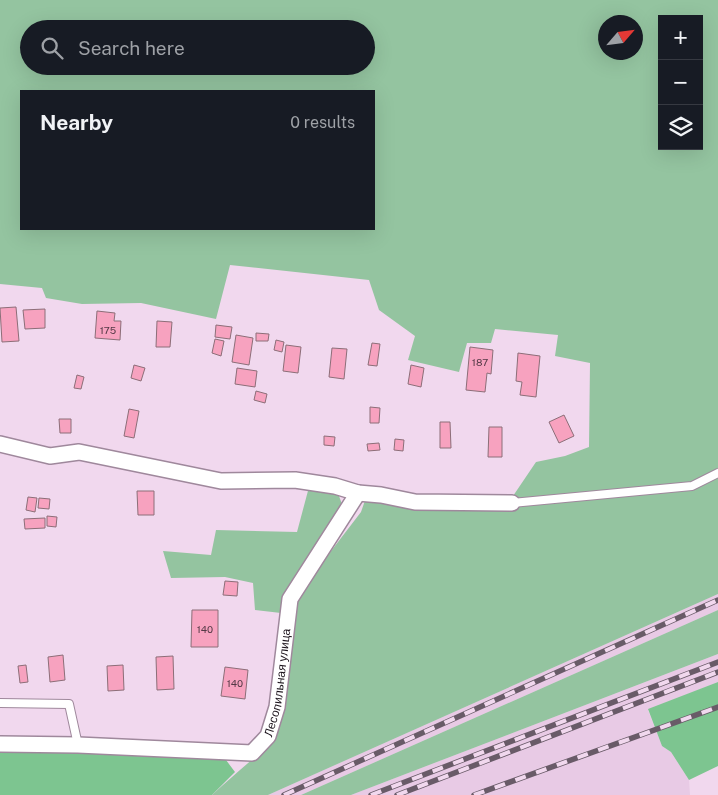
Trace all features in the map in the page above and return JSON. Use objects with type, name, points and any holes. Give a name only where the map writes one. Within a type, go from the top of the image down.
[{"type":"street","points":[[0,444],[50,456],[79,452],[221,480],[295,480],[415,502],[512,503]]},
{"type":"street","name":"Лесопильная улица","points":[[0,744],[78,745],[252,753],[268,736],[277,708],[290,599],[358,493]]},
{"type":"lane","points":[[512,503],[692,486],[718,473]]},
{"type":"lane","points":[[0,703],[69,704],[78,745]]},
{"type":"shaded area","points":[[718,594],[718,610],[301,795],[268,795]]},
{"type":"shaded area","points":[[718,654],[718,682],[648,710],[662,746],[671,752],[689,780],[690,795],[351,795]]},
{"type":"green space","points":[[0,0],[718,0],[718,594],[268,795],[212,795],[272,741],[295,598],[361,512],[370,486],[416,495],[513,496],[536,462],[565,456],[589,447],[590,363],[555,356],[558,335],[495,329],[491,343],[467,343],[459,372],[408,360],[415,336],[379,310],[369,280],[230,265],[216,319],[141,303],[82,304],[46,298],[42,288],[0,284]]},
{"type":"green space","points":[[309,487],[329,490],[339,496],[343,507],[281,613],[255,610],[253,583],[225,577],[171,578],[163,551],[211,555],[216,530],[297,532]]},
{"type":"green space","points":[[718,610],[718,654],[351,795],[301,795]]},
{"type":"green space","points":[[718,682],[718,766],[689,780],[671,752],[662,746],[648,709]]},
{"type":"green space","points":[[0,749],[223,756],[235,772],[212,795],[0,795]]},
{"type":"building","points":[[16,307],[19,341],[2,342],[0,308]]},
{"type":"building","points":[[45,309],[45,328],[25,329],[23,310]]},
{"type":"building","points":[[97,311],[115,313],[114,321],[121,321],[120,340],[95,338]]},
{"type":"building","points":[[157,321],[172,322],[170,347],[156,347]]},
{"type":"building","points":[[216,325],[232,327],[230,339],[215,337]]},
{"type":"building","points":[[256,333],[269,334],[268,341],[256,341]]},
{"type":"building","points":[[236,335],[253,338],[249,365],[232,362]]},
{"type":"building","points":[[215,339],[224,341],[221,356],[212,353]]},
{"type":"building","points":[[276,340],[284,342],[282,352],[274,350]]},
{"type":"building","points":[[372,343],[380,344],[377,366],[368,365]]},
{"type":"building","points":[[286,345],[301,347],[298,373],[283,371]]},
{"type":"building","points":[[470,347],[493,350],[491,374],[487,373],[485,392],[466,390]]},
{"type":"building","points":[[332,348],[347,349],[344,379],[329,377]]},
{"type":"building","points":[[518,353],[540,356],[536,397],[520,395],[522,382],[516,381]]},
{"type":"building","points":[[134,365],[145,368],[141,381],[131,378]]},
{"type":"building","points":[[411,365],[424,368],[421,387],[408,384]]},
{"type":"building","points":[[237,368],[257,371],[255,387],[235,384]]},
{"type":"building","points":[[77,375],[84,377],[81,389],[74,388]]},
{"type":"building","points":[[256,391],[267,394],[265,403],[254,400]]},
{"type":"building","points":[[370,407],[380,408],[379,423],[370,423]]},
{"type":"building","points":[[129,409],[139,411],[134,438],[124,436]]},
{"type":"building","points":[[564,415],[574,436],[559,443],[549,422]]},
{"type":"building","points":[[59,419],[71,419],[71,433],[60,433]]},
{"type":"building","points":[[440,422],[450,422],[451,448],[440,448]]},
{"type":"building","points":[[489,427],[502,427],[502,457],[488,457]]},
{"type":"building","points":[[324,436],[335,437],[334,446],[324,445]]},
{"type":"building","points":[[395,439],[404,440],[403,451],[394,450]]},
{"type":"building","points":[[379,443],[380,450],[368,451],[367,444]]},
{"type":"building","points":[[137,491],[154,491],[154,515],[138,515]]},
{"type":"building","points":[[28,497],[37,498],[35,512],[26,510]]},
{"type":"building","points":[[39,498],[50,499],[49,509],[38,508]]},
{"type":"building","points":[[47,516],[57,517],[56,527],[47,526]]},
{"type":"building","points":[[45,518],[45,528],[25,529],[24,519]]},
{"type":"building","points":[[225,581],[238,582],[237,596],[223,595]]},
{"type":"building","points":[[192,610],[218,610],[218,647],[191,647]]},
{"type":"building","points":[[63,655],[65,680],[50,682],[48,657]]},
{"type":"building","points":[[173,656],[174,689],[157,690],[156,657]]},
{"type":"building","points":[[26,665],[28,682],[20,683],[18,666]]},
{"type":"building","points":[[123,665],[124,690],[108,691],[107,666]]},
{"type":"building","points":[[225,667],[248,670],[245,699],[221,696]]},
{"type":"railway","points":[[284,795],[718,600]]},
{"type":"railway","points":[[371,795],[718,662]]},
{"type":"railway","points":[[397,795],[718,672]]},
{"type":"railway","points":[[474,795],[718,707]]}]
